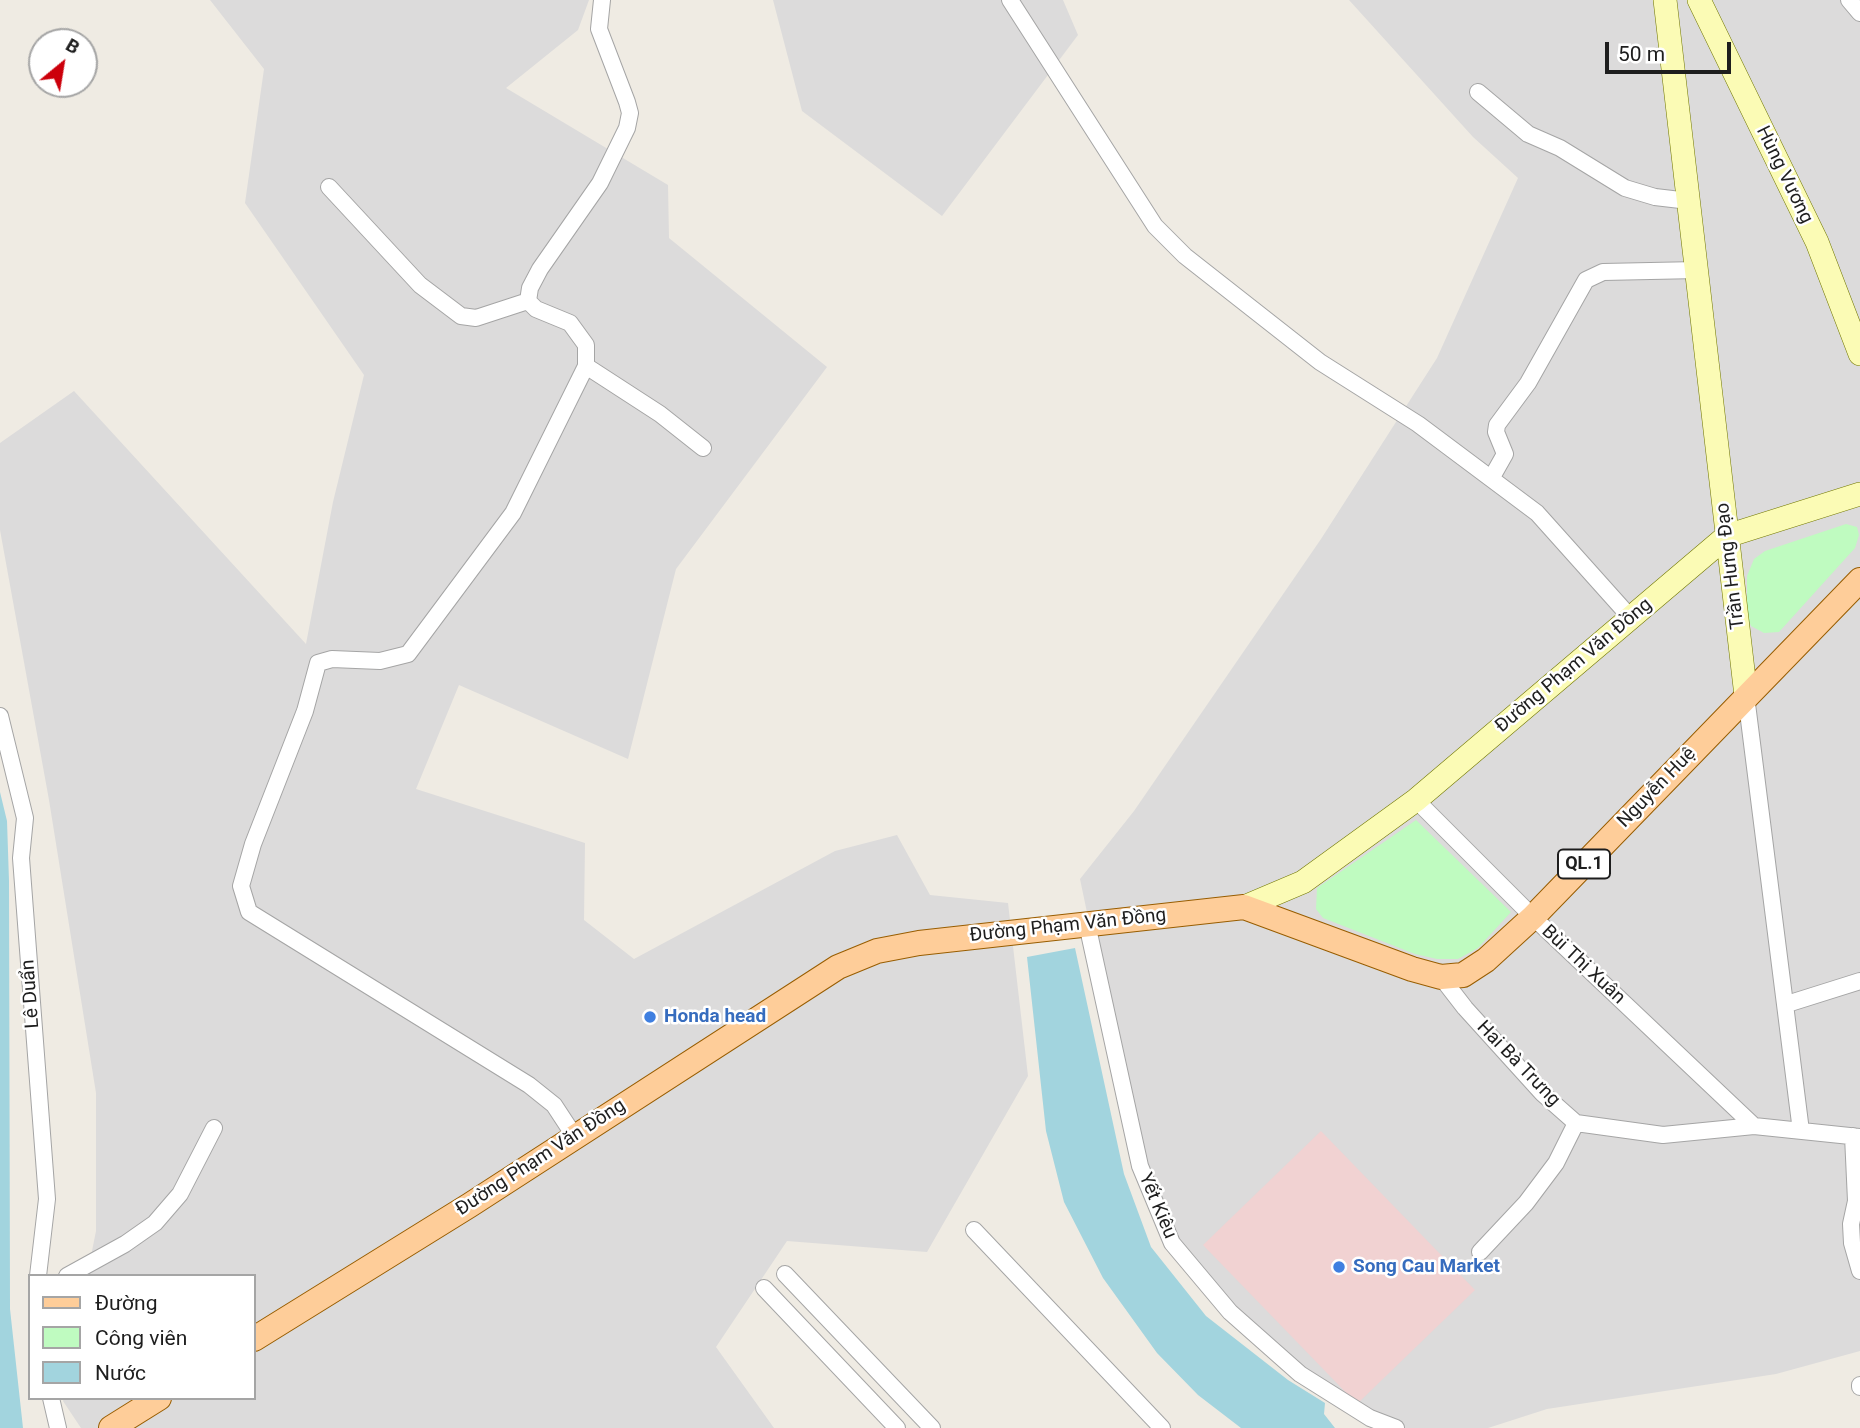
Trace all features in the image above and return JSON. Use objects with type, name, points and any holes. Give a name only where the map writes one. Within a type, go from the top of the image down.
[{"type":"main road","name":"Nguyễn Huệ","points":[[1441,977],[1463,975],[1486,960],[1533,917],[1860,580]]},
{"type":"main road","name":"Đường Phạm Văn Đồng","points":[[256,1338],[838,967],[877,951],[919,943],[1244,907]]},
{"type":"main road","points":[[1244,907],[1441,977]]},
{"type":"main road","points":[[111,1428],[156,1400]]},
{"type":"street","points":[[528,301],[530,288],[540,269],[600,183],[627,128],[630,113],[627,102],[599,29],[602,0]]},
{"type":"street","points":[[1010,0],[1155,226],[1185,256],[1320,362],[1418,424],[1537,513],[1631,618]]},
{"type":"street","name":"Trần Hưng Đạo","points":[[1665,0],[1746,696],[1801,1130]]},
{"type":"street","name":"Hùng Vương","points":[[1699,0],[1817,242],[1860,354]]},
{"type":"street","points":[[1849,0],[1860,13]]},
{"type":"street","points":[[1478,92],[1528,134],[1560,148],[1625,188],[1655,197],[1689,201]]},
{"type":"street","points":[[329,187],[420,285],[461,316],[475,317],[528,301]]},
{"type":"street","points":[[1492,477],[1505,454],[1496,432],[1497,425],[1528,383],[1586,280],[1603,272],[1698,270]]},
{"type":"street","points":[[528,301],[536,309],[570,323],[586,345],[586,366],[513,513],[408,654],[380,662],[332,659],[318,663],[305,711],[253,844],[241,886],[249,912],[529,1085],[554,1105],[575,1137]]},
{"type":"street","points":[[586,366],[671,421],[703,449]]},
{"type":"street","name":"Đường Phạm Văn Đồng","points":[[1244,907],[1303,882],[1416,800],[1727,536],[1860,494]]},
{"type":"street","name":"Lê Duẩn","points":[[0,716],[25,818],[21,858],[47,1199],[38,1274]]},
{"type":"street","name":"Bùi Thị Xuân","points":[[1416,800],[1533,917],[1755,1126]]},
{"type":"street","name":"Yết Kiêu","points":[[1087,924],[1140,1166],[1171,1243],[1230,1312],[1300,1374],[1370,1418],[1396,1428]]},
{"type":"street","name":"Hai Bà Trưng","points":[[1441,977],[1533,1084],[1576,1123],[1663,1135],[1755,1126],[1857,1136]]},
{"type":"street","points":[[1787,1004],[1860,981]]},
{"type":"street","points":[[1480,1252],[1526,1203],[1556,1163],[1576,1123]]},
{"type":"street","points":[[71,1274],[125,1244],[155,1223],[180,1194],[214,1128]]},
{"type":"street","points":[[1857,1136],[1856,1201],[1852,1234],[1860,1271]]},
{"type":"street","points":[[974,1230],[1163,1428]]},
{"type":"street","points":[[785,1274],[932,1428]]},
{"type":"street","points":[[764,1288],[897,1428]]},
{"type":"street","points":[[51,1400],[58,1428]]},
{"type":"shaded area","points":[[210,0],[589,0],[578,30],[506,88],[668,185],[669,238],[827,367],[676,569],[628,759],[459,685],[416,789],[585,843],[584,920],[634,959],[835,851],[897,835],[930,895],[1008,903],[1028,1076],[927,1252],[787,1241],[716,1347],[774,1428],[81,1428],[63,1401],[256,1400],[256,1274],[87,1274],[96,1231],[96,1093],[49,800],[0,530],[0,443],[74,391],[306,644],[333,502],[364,375],[245,203],[264,69]]},
{"type":"shaded area","points":[[773,0],[1063,0],[1078,35],[942,216],[802,111]]},
{"type":"shaded area","points":[[1349,0],[1860,0],[1860,1351],[1776,1374],[1547,1409],[1488,1428],[1396,1428],[1300,1374],[1172,1243],[1140,1166],[1080,879],[1134,811],[1321,539],[1437,358],[1518,178],[1473,137]]},
{"type":"shaded area","name":"Song Cau Market","points":[[1321,1131],[1475,1290],[1357,1404],[1203,1245]]},
{"type":"green space","points":[[1846,524],[1857,527],[1859,535],[1855,548],[1779,632],[1764,633],[1751,626],[1747,616],[1747,576],[1754,559],[1765,551]]},
{"type":"green space","points":[[1416,820],[1511,912],[1478,948],[1458,959],[1437,959],[1415,954],[1323,918],[1316,909],[1317,888]]},
{"type":"water","points":[[0,792],[7,821],[9,881],[10,1309],[23,1428],[0,1428]]},
{"type":"water","points":[[1075,948],[1124,1174],[1151,1247],[1206,1316],[1288,1380],[1325,1403],[1324,1414],[1335,1428],[1241,1428],[1198,1395],[1157,1353],[1103,1278],[1064,1202],[1046,1131],[1027,957]]},
{"type":"place","name":"Honda head","points":[[650,1017]]},
{"type":"place","name":"Song Cau Market","points":[[1339,1267]]}]
